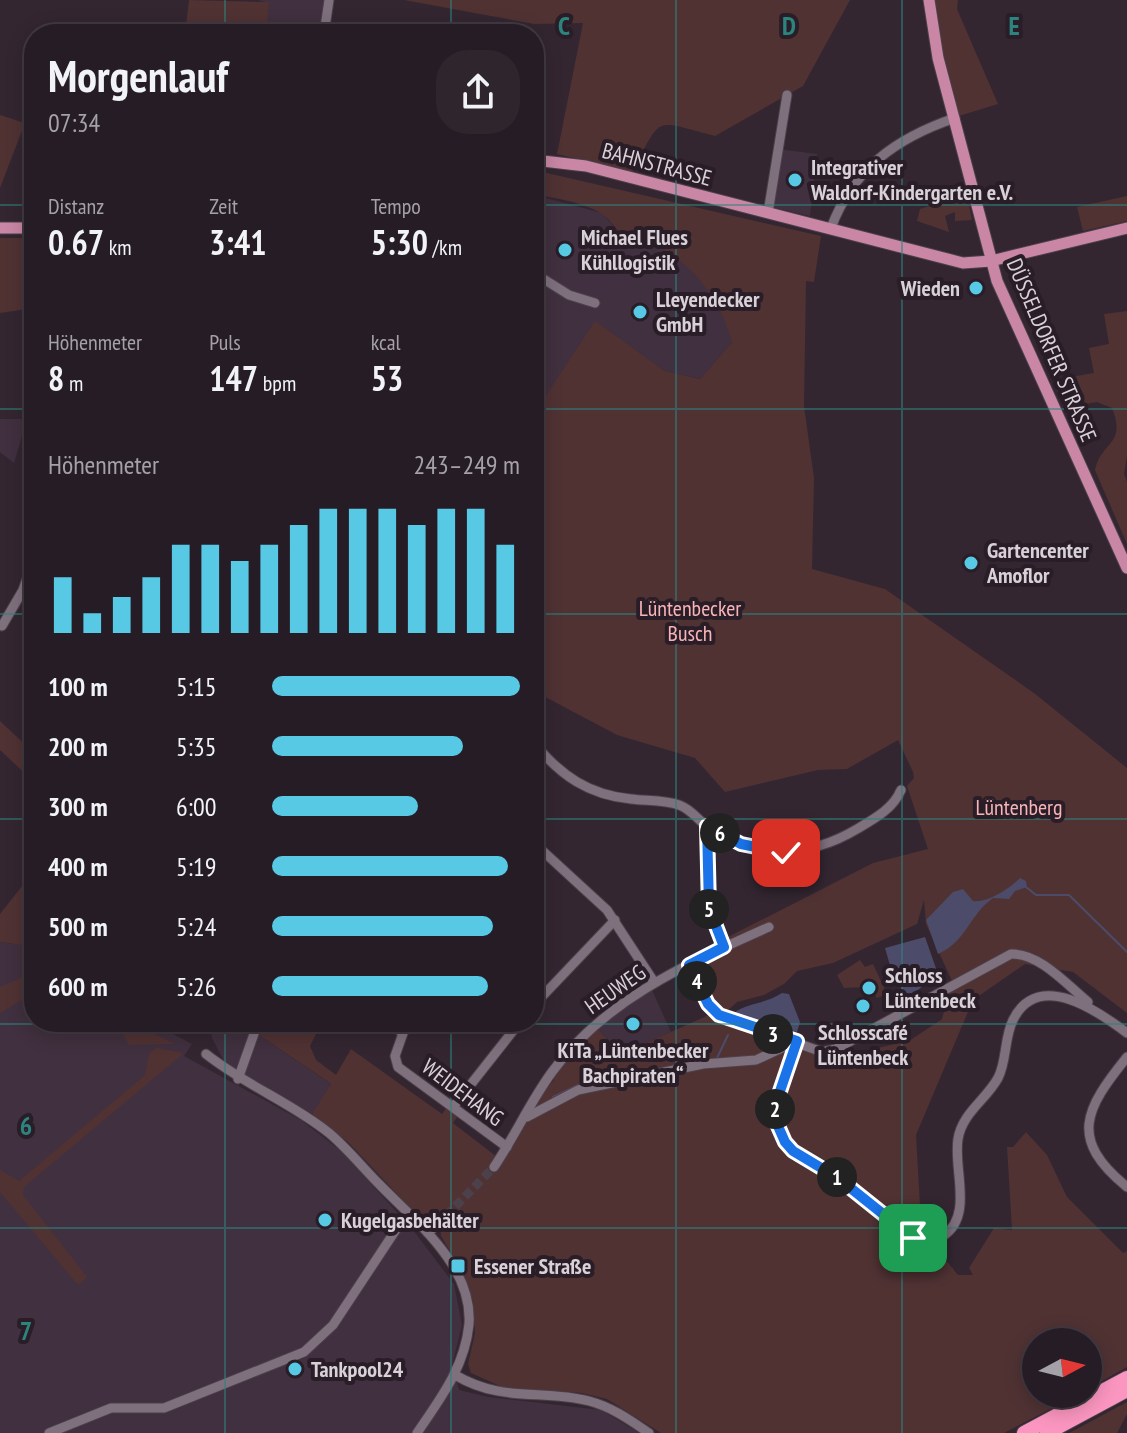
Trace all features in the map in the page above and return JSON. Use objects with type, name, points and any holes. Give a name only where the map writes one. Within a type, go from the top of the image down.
[{"type":"highway","points":[[1024,1433],[1127,1378]]},
{"type":"highway","points":[[1047,1433],[1127,1390]]},
{"type":"main road","name":"DÜSSELDORFER STRASSE","points":[[929,0],[938,58],[991,261],[1006,303],[1127,568]]},
{"type":"main road","name":"BAHNSTRASSE","points":[[544,161],[586,166],[963,263],[991,261],[1127,228]]},
{"type":"main road","points":[[0,228],[24,228]]},
{"type":"street","points":[[325,24],[329,0]]},
{"type":"street","points":[[768,213],[787,95]]},
{"type":"street","points":[[831,228],[848,191],[877,158],[909,135],[955,118]]},
{"type":"street","points":[[544,279],[569,295],[595,303]]},
{"type":"street","points":[[2,626],[24,587]]},
{"type":"street","points":[[544,754],[559,771],[581,786],[615,798],[682,806],[707,826],[758,849],[805,851],[835,842],[878,817],[897,801],[901,790]]},
{"type":"street","points":[[707,826],[709,908],[724,947]]},
{"type":"street","points":[[544,851],[574,876],[615,920],[654,982]]},
{"type":"street","points":[[544,995],[615,920]]},
{"type":"street","name":"HEUWEG","points":[[494,1167],[552,1072],[585,1033],[617,1006],[654,982],[769,927]]},
{"type":"street","points":[[689,965],[708,1004],[719,1015],[797,1041],[817,1051],[830,1051],[1015,954],[1043,965],[1127,1033]]},
{"type":"street","points":[[797,1041],[775,1106],[774,1117],[785,1142],[793,1151],[838,1178],[913,1238],[929,1241],[946,1234],[957,1221],[960,1204],[959,1134],[968,1115],[997,1079],[1009,1029],[1019,1011],[1033,1000],[1050,995],[1093,1007]]},
{"type":"street","points":[[238,1079],[255,1032]]},
{"type":"street","points":[[453,1107],[512,1032]]},
{"type":"street","name":"WEIDEHANG","points":[[403,1033],[395,1062],[507,1147]]},
{"type":"street","points":[[523,1120],[578,1090],[703,1064],[756,1060],[797,1041]]},
{"type":"street","points":[[206,1054],[238,1079],[330,1133],[428,1233],[458,1275],[466,1294],[469,1321],[466,1347],[455,1375],[417,1433]]},
{"type":"street","points":[[1127,1057],[1099,1092],[1088,1124],[1089,1139],[1100,1163],[1127,1187]]},
{"type":"street","points":[[49,1433],[111,1408],[164,1408],[304,1352],[333,1325],[407,1213]]},
{"type":"street","points":[[428,1233],[446,1216]]},
{"type":"street","points":[[455,1375],[480,1390],[586,1400],[612,1409],[649,1433]]},
{"type":"shaded area","points":[[258,0],[326,0],[322,24],[266,24],[269,3]]},
{"type":"shaded area","name":"Integrativer Waldorf-Kindergarten e.V.","points":[[779,149],[817,154],[810,216],[772,207]]},
{"type":"shaded area","points":[[544,198],[602,213],[621,235],[643,238],[676,255],[705,285],[724,314],[732,342],[700,379],[665,371],[595,322],[544,398]]},
{"type":"shaded area","points":[[0,419],[24,419],[14,463],[0,452]]},
{"type":"shaded area","points":[[0,942],[24,946],[24,1032],[169,1032],[192,1044],[184,1056],[301,1120],[341,1151],[413,1230],[454,1284],[462,1325],[452,1365],[459,1390],[489,1397],[601,1410],[639,1433],[0,1433]]},
{"type":"shaded area","name":"KiTa „Lüntenbecker Bachpiraten“","points":[[651,988],[671,1032],[621,1054],[596,1027]]},
{"type":"shaded area","points":[[214,1032],[253,1032],[332,1085],[312,1114],[225,1063],[211,1036]]},
{"type":"green space","points":[[189,0],[269,2],[267,24],[186,24]]},
{"type":"green space","points":[[404,0],[850,0],[803,86],[715,136],[662,126],[649,140],[632,172],[557,154],[583,23],[534,24]]},
{"type":"green space","points":[[934,0],[958,0],[957,9],[998,104],[959,116],[942,57]]},
{"type":"green space","points":[[0,115],[24,123],[24,126],[0,188]]},
{"type":"green space","points":[[544,172],[821,236],[814,282],[806,281],[804,406],[814,478],[812,569],[885,589],[1034,693],[1127,768],[1127,1013],[1073,972],[1025,964],[973,1000],[916,1135],[920,1205],[911,1217],[958,1275],[973,1275],[969,1268],[994,1228],[1012,1230],[1007,1147],[1013,1147],[1026,1132],[1047,1155],[1067,1197],[1123,1253],[1127,1251],[1127,1367],[1102,1381],[1102,1328],[1022,1328],[1022,1408],[1053,1408],[1004,1433],[661,1433],[607,1399],[582,1393],[502,1387],[471,1373],[468,1364],[475,1333],[473,1301],[463,1273],[441,1236],[440,1227],[416,1214],[349,1143],[312,1114],[331,1084],[253,1032],[317,1032],[310,1046],[316,1060],[336,1075],[351,1049],[442,1114],[448,1106],[459,1114],[453,1123],[497,1157],[529,1120],[562,1098],[799,1047],[823,1058],[841,1056],[909,1041],[942,1019],[952,981],[926,924],[924,900],[917,924],[833,963],[797,971],[784,984],[764,995],[737,1002],[724,1014],[713,1002],[696,969],[729,940],[726,938],[873,863],[928,849],[907,786],[914,778],[913,772],[898,740],[847,769],[818,770],[725,792],[695,758],[617,735],[544,696],[544,398],[595,321],[665,371],[700,379],[732,342],[719,308],[688,268],[644,238],[630,239],[625,236],[602,214],[587,207],[544,197]]},
{"type":"green space","points":[[967,194],[972,220],[955,221],[955,212],[945,216],[949,232],[917,221],[920,209]]},
{"type":"green space","points":[[1127,196],[1127,221],[1083,231],[1077,207]]},
{"type":"green space","points":[[0,238],[24,238],[24,309],[0,313]]},
{"type":"green space","points":[[1127,311],[1127,456],[1124,474],[1127,482],[1127,544],[1095,470],[1117,429],[1112,408],[1097,402],[1064,408],[1053,380],[1094,373],[1089,348],[1109,344],[1104,314]]},
{"type":"green space","points":[[0,721],[24,744],[24,773],[0,750]]},
{"type":"green space","points":[[24,884],[24,946],[0,942],[0,914]]},
{"type":"green space","points":[[860,960],[865,967],[873,964],[887,994],[877,998],[870,987],[844,988],[837,975]]},
{"type":"green space","points":[[24,976],[24,999],[0,1013],[0,987]]},
{"type":"green space","points":[[709,1015],[781,1039],[784,1044],[756,1057],[573,1089],[534,1108],[545,1086],[548,1087],[554,1080],[552,1077],[596,1027],[621,1054]]},
{"type":"green space","points":[[122,1032],[150,1032],[176,1044],[129,1045]]},
{"type":"green space","points":[[157,1048],[184,1053],[24,1187],[23,1195],[87,1277],[78,1285],[0,1192],[0,1170],[19,1181],[145,1075],[149,1053]]},
{"type":"green space","points":[[1127,1402],[1127,1414],[1117,1433],[1069,1433]]},
{"type":"water","points":[[1020,878],[1026,881],[1027,887],[1015,891],[1009,899],[993,898],[962,935],[938,954],[926,920],[953,892],[963,889],[973,901],[985,900]]},
{"type":"water","points":[[925,937],[938,974],[913,994],[906,994],[893,976],[885,948]]},
{"type":"water","points":[[782,993],[789,994],[800,1022],[797,1032],[735,1018],[734,1013],[740,1009]]},
{"type":"waterway","points":[[1026,887],[1036,895],[1069,895],[1127,952]]},
{"type":"waterway","points":[[717,1058],[728,1035]]},
{"type":"waterway","points":[[674,1065],[688,1063]]},
{"type":"waterway","points":[[588,1083],[645,1072]]},
{"type":"waterway","points":[[553,1097],[578,1085]]},
{"type":"tunnel","points":[[446,1216],[494,1167]]},
{"type":"place","name":"Integrativer Waldorf-Kindergarten e.V.","points":[[795,180]]},
{"type":"place","name":"Michael Flues Kühllogistik","points":[[565,250]]},
{"type":"place","name":"Wieden","points":[[976,288]]},
{"type":"place","name":"Lleyendecker GmbH","points":[[640,312]]},
{"type":"place","name":"Gartencenter Amoflor","points":[[971,563]]},
{"type":"place","name":"Schloss Lüntenbeck","points":[[869,988]]},
{"type":"place","name":"Schlosscafé Lüntenbeck","points":[[863,1006]]},
{"type":"place","name":"KiTa „Lüntenbecker Bachpiraten“","points":[[633,1024]]},
{"type":"place","name":"Kugelgasbehälter","points":[[325,1220]]},
{"type":"place","name":"Essener Straße","points":[[458,1266]]},
{"type":"place","name":"Tankpool24","points":[[295,1369]]},
{"type":"route","points":[[786,853],[741,844],[707,826],[709,908],[724,947],[689,965],[708,1004],[719,1015],[797,1041],[775,1106],[774,1117],[785,1142],[793,1151],[838,1178],[913,1238]]},
{"type":"park label","name":"Lüntenbecker Busch","points":[[690,620]]},
{"type":"park label","name":"Lüntenberg","points":[[1019,807]]}]
